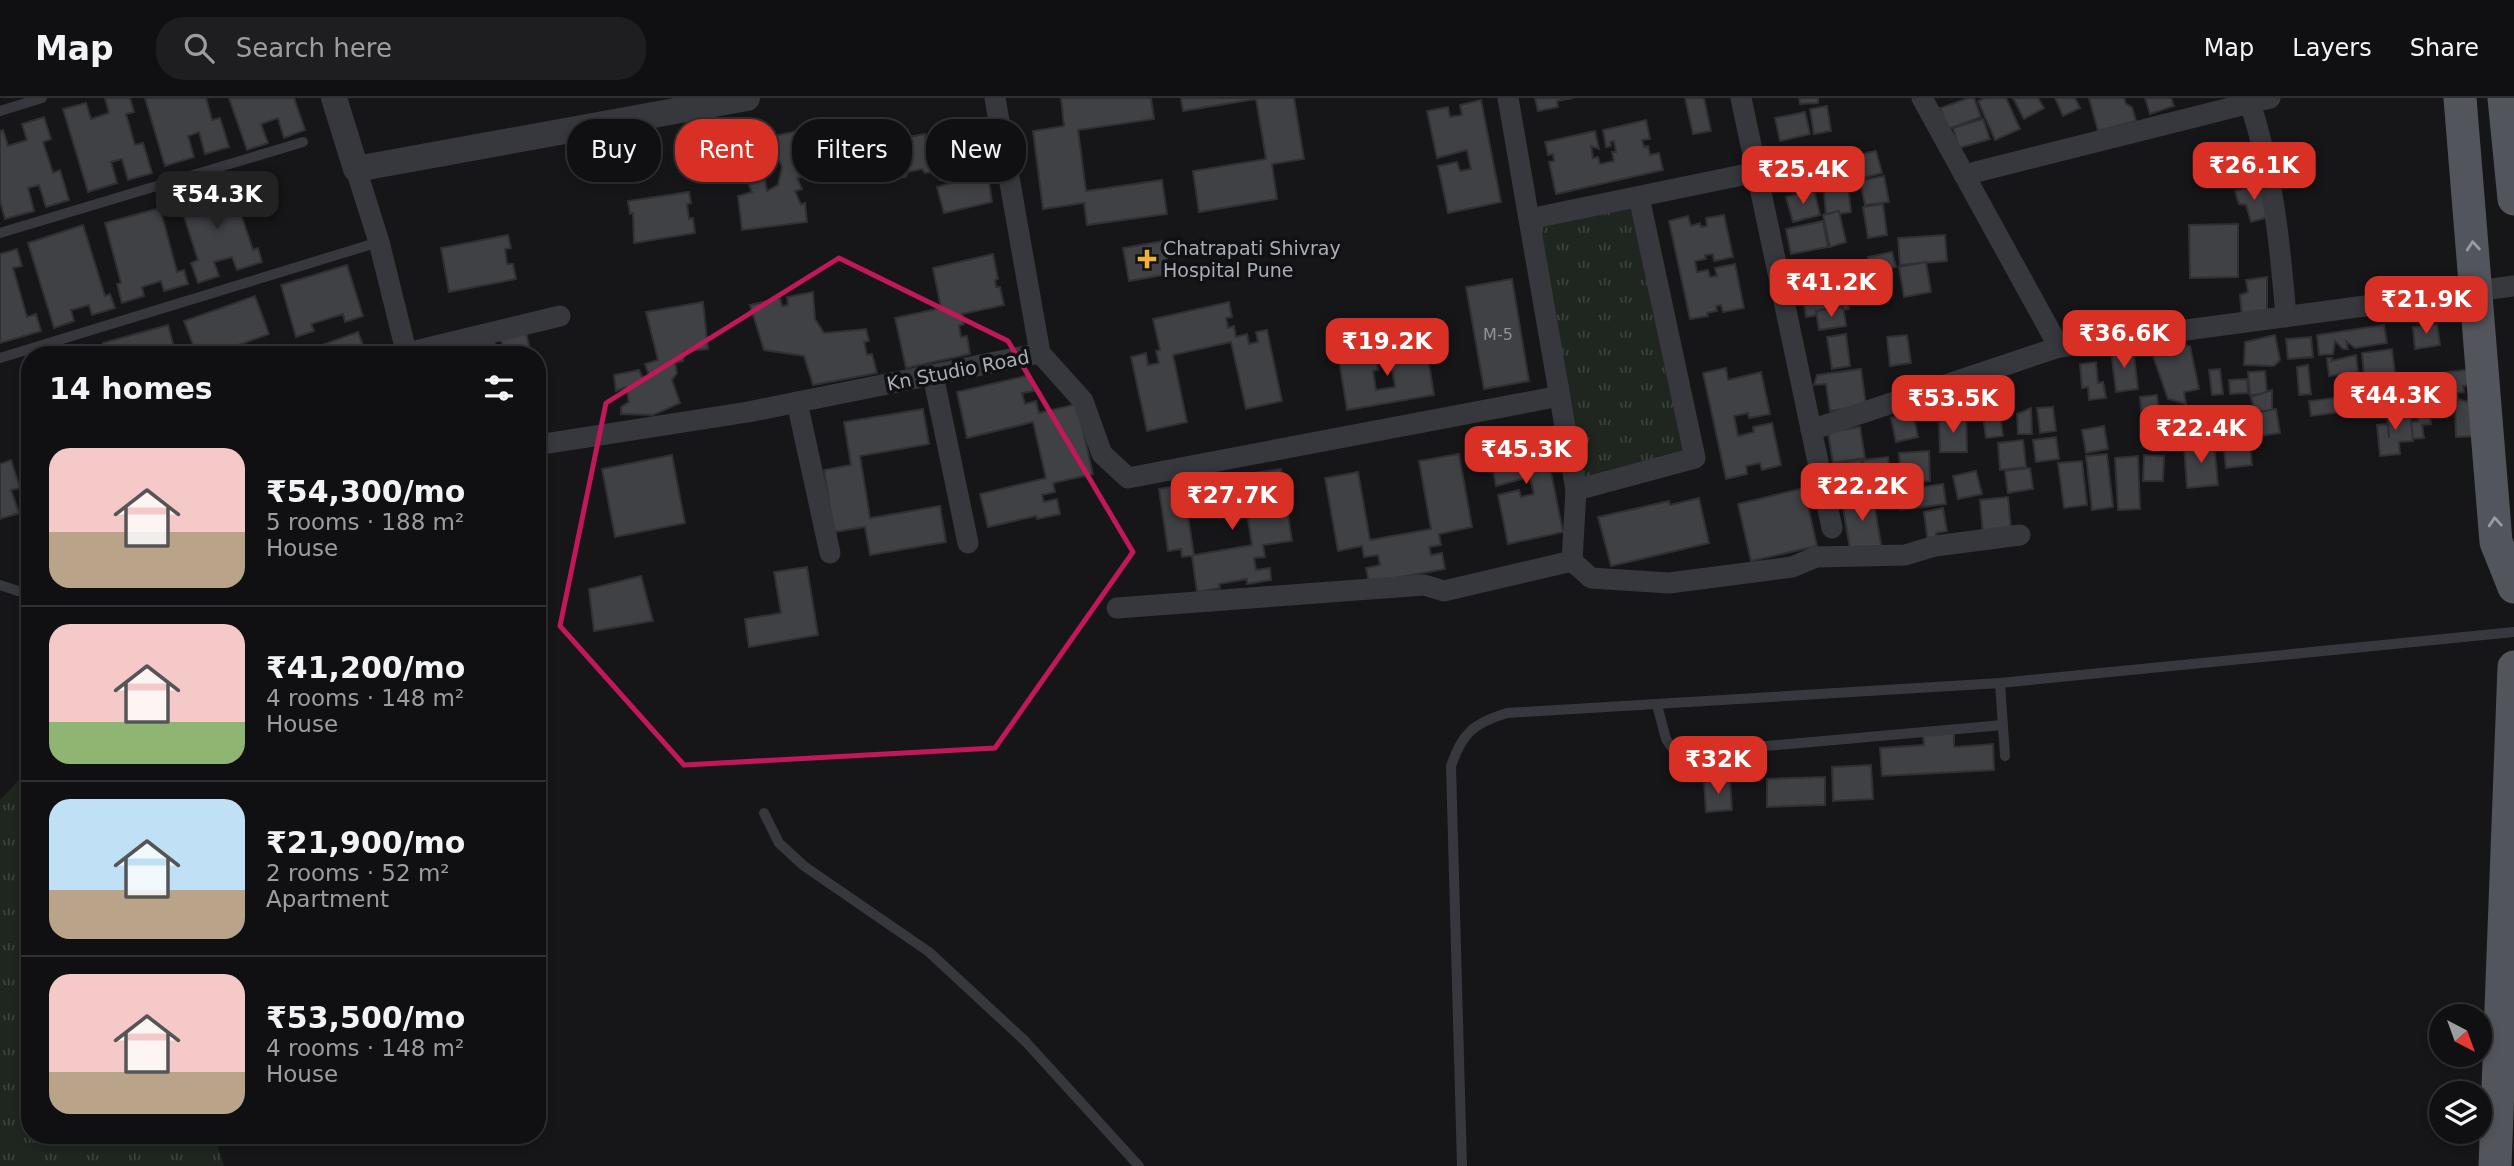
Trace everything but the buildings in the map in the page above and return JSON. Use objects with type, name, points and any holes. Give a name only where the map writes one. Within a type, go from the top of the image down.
[{"type":"main road","points":[[2460,98],[2496,542],[2514,587]]},
{"type":"main road","points":[[2504,98],[2514,199]]},
{"type":"main road","points":[[2495,1166],[2514,667]]},
{"type":"street","points":[[334,98],[379,242],[405,346]]},
{"type":"street","points":[[356,169],[747,98]]},
{"type":"street","points":[[995,98],[1040,353]]},
{"type":"street","points":[[1508,98],[1576,490],[1572,561]]},
{"type":"street","points":[[1741,98],[1832,528]]},
{"type":"street","points":[[1922,98],[2059,346]]},
{"type":"street","points":[[1964,174],[2260,100],[2260,134],[2278,225],[2286,317]]},
{"type":"street","points":[[1529,219],[1757,172]]},
{"type":"street","points":[[1576,490],[1695,458],[1639,197]]},
{"type":"street","points":[[1811,430],[2059,346],[2514,286]]},
{"type":"street","points":[[439,346],[560,316]]},
{"type":"street","name":"Kn Studio Road","points":[[546,444],[748,412],[1040,353],[1083,401],[1102,454],[1128,478],[1560,396]]},
{"type":"street","points":[[933,375],[968,543]]},
{"type":"street","points":[[797,402],[830,553]]},
{"type":"street","points":[[1572,561],[1591,578],[1670,583],[1792,567],[1816,556],[1905,555],[1935,546],[2020,535]]},
{"type":"street","points":[[1117,608],[1424,584],[1444,592],[1572,561]]},
{"type":"lane","points":[[0,111],[42,98]]},
{"type":"lane","points":[[0,233],[303,142]]},
{"type":"lane","points":[[39,346],[379,242]]},
{"type":"lane","points":[[0,358],[21,352]]},
{"type":"lane","points":[[0,585],[21,591]]},
{"type":"lane","points":[[1462,1166],[1451,766],[1468,732],[1485,720],[1507,713],[2000,683],[2514,632]]},
{"type":"lane","points":[[2000,683],[2005,756]]},
{"type":"lane","points":[[1657,705],[1666,739],[1675,754],[2003,725]]},
{"type":"lane","points":[[764,813],[779,844],[804,866],[929,952],[1025,1041],[1139,1166]]},
{"type":"highlighted area","points":[[839,258],[1008,341],[1133,552],[995,748],[684,765],[560,626],[606,403]]},
{"type":"green space","points":[[1639,197],[1695,458],[1576,490],[1529,219]]},
{"type":"green space","points":[[21,778],[21,1144],[217,1144],[224,1166],[0,1166],[0,800]]},
{"type":"place","name":"Chatrapati Shivray Hospital Pune","points":[[1147,259]]}]
